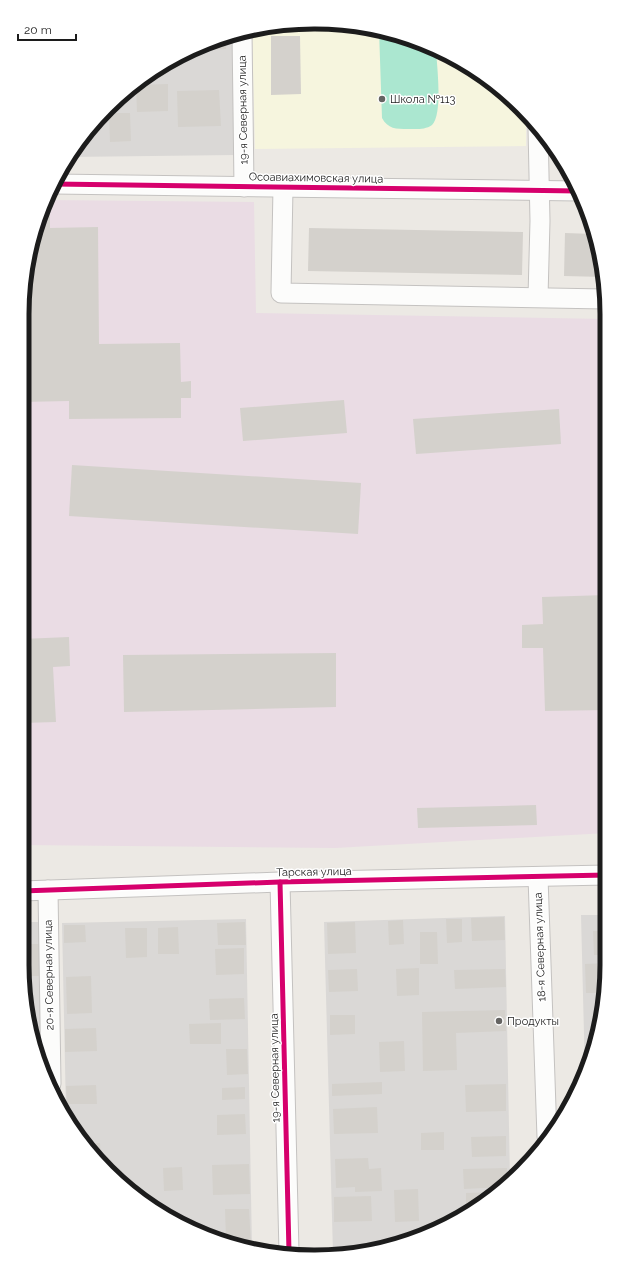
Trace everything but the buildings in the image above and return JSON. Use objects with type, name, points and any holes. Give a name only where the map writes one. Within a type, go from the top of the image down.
[{"type":"street","name":"19-я Северная улица","points":[[242,39],[244,187]]},
{"type":"street","points":[[538,137],[538,298]]},
{"type":"street","name":"Осоавиахимовская улица","points":[[60,184],[572,191]]},
{"type":"street","points":[[283,188],[281,292],[599,299]]},
{"type":"street","name":"Тарская улица","points":[[29,891],[280,882],[600,875]]},
{"type":"street","name":"18-я Северная улица","points":[[538,877],[547,1130]]},
{"type":"street","name":"19-я Северная улица","points":[[280,882],[289,1249]]},
{"type":"street","name":"20-я Северная улица","points":[[48,890],[51,1074]]},
{"type":"shaded area","name":"Школа №113","points":[[314,29],[352,31],[370,34],[406,44],[441,58],[473,77],[503,100],[526,123],[526,146],[255,149],[252,36],[277,31]]},
{"type":"shaded area","points":[[233,41],[235,155],[76,157],[100,126],[126,100],[141,88],[156,77],[188,58]]},
{"type":"shaded area","points":[[53,200],[254,202],[256,313],[600,319],[600,833],[335,848],[29,845],[29,314],[31,277],[34,259],[44,223]]},
{"type":"shaded area","points":[[581,915],[600,915],[598,1002],[595,1020],[585,1057]]},
{"type":"shaded area","points":[[505,916],[510,1172],[473,1202],[441,1221],[406,1235],[370,1245],[352,1248],[333,1249],[324,922]]},
{"type":"shaded area","points":[[246,919],[252,1243],[223,1235],[188,1221],[156,1202],[141,1191],[126,1179],[100,1153],[77,1123],[67,1107],[62,923]]},
{"type":"shaded area","points":[[29,922],[43,922],[46,1060],[34,1020],[31,1002],[29,964]]},
{"type":"green space","points":[[379,37],[406,44],[436,56],[438,101],[435,120],[432,125],[417,129],[396,128],[384,122],[382,118]]},
{"type":"cycle path","points":[[60,184],[572,191]]},
{"type":"cycle path","points":[[29,891],[280,882],[600,875]]},
{"type":"cycle path","points":[[280,882],[289,1249]]},
{"type":"place","name":"Школа №113","points":[[382,99]]},
{"type":"place","name":"Продукты","points":[[499,1021]]}]
